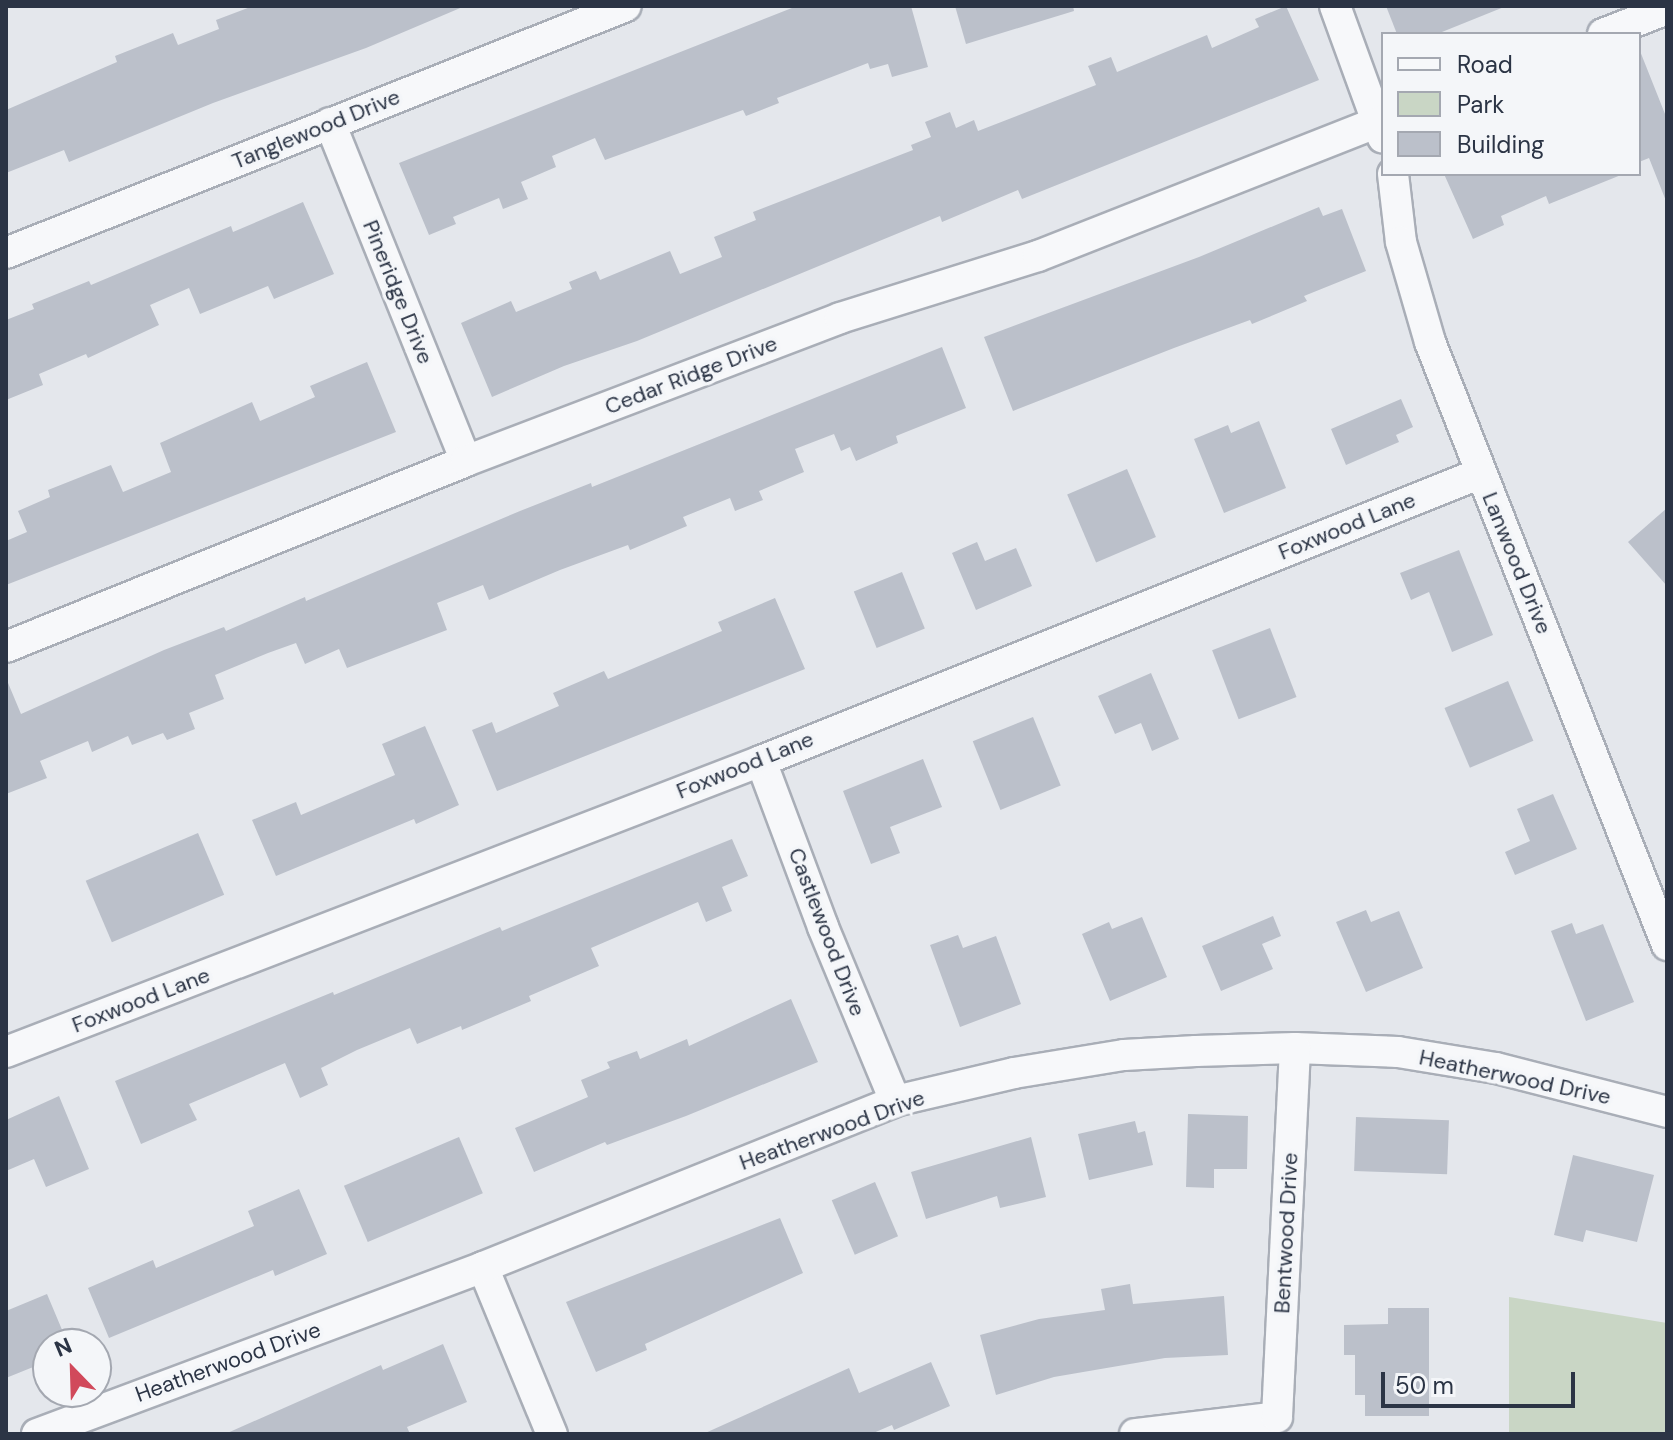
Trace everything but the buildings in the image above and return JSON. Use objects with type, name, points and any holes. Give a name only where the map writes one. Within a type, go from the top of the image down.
[{"type":"street","name":"Tanglewood Drive","points":[[6,253],[330,123],[562,18],[626,6]]},
{"type":"street","points":[[1335,6],[1381,124]]},
{"type":"street","points":[[1608,32],[1667,9]]},
{"type":"street","name":"Pineridge Drive","points":[[330,123],[466,461]]},
{"type":"street","name":"Cedar Ridge Drive","points":[[6,647],[466,461],[840,318],[1038,256],[1381,127]]},
{"type":"street","name":"Lanwood Drive","points":[[1393,176],[1401,242],[1430,342],[1481,473],[1656,877],[1667,945]]},
{"type":"street","name":"Foxwood Lane","points":[[6,1052],[761,761],[1481,473]]},
{"type":"street","name":"Castlewood Drive","points":[[761,761],[823,927],[895,1101]]},
{"type":"street","name":"Heatherwood Drive","points":[[37,1434],[483,1267],[895,1101],[1014,1073],[1124,1055],[1295,1048],[1398,1052],[1482,1066],[1667,1112]]},
{"type":"street","name":"Bentwood Drive","points":[[1135,1434],[1277,1417],[1295,1048]]},
{"type":"street","points":[[483,1267],[552,1434]]},
{"type":"green space","points":[[1509,1297],[1667,1323],[1667,1434],[1509,1434]]}]
